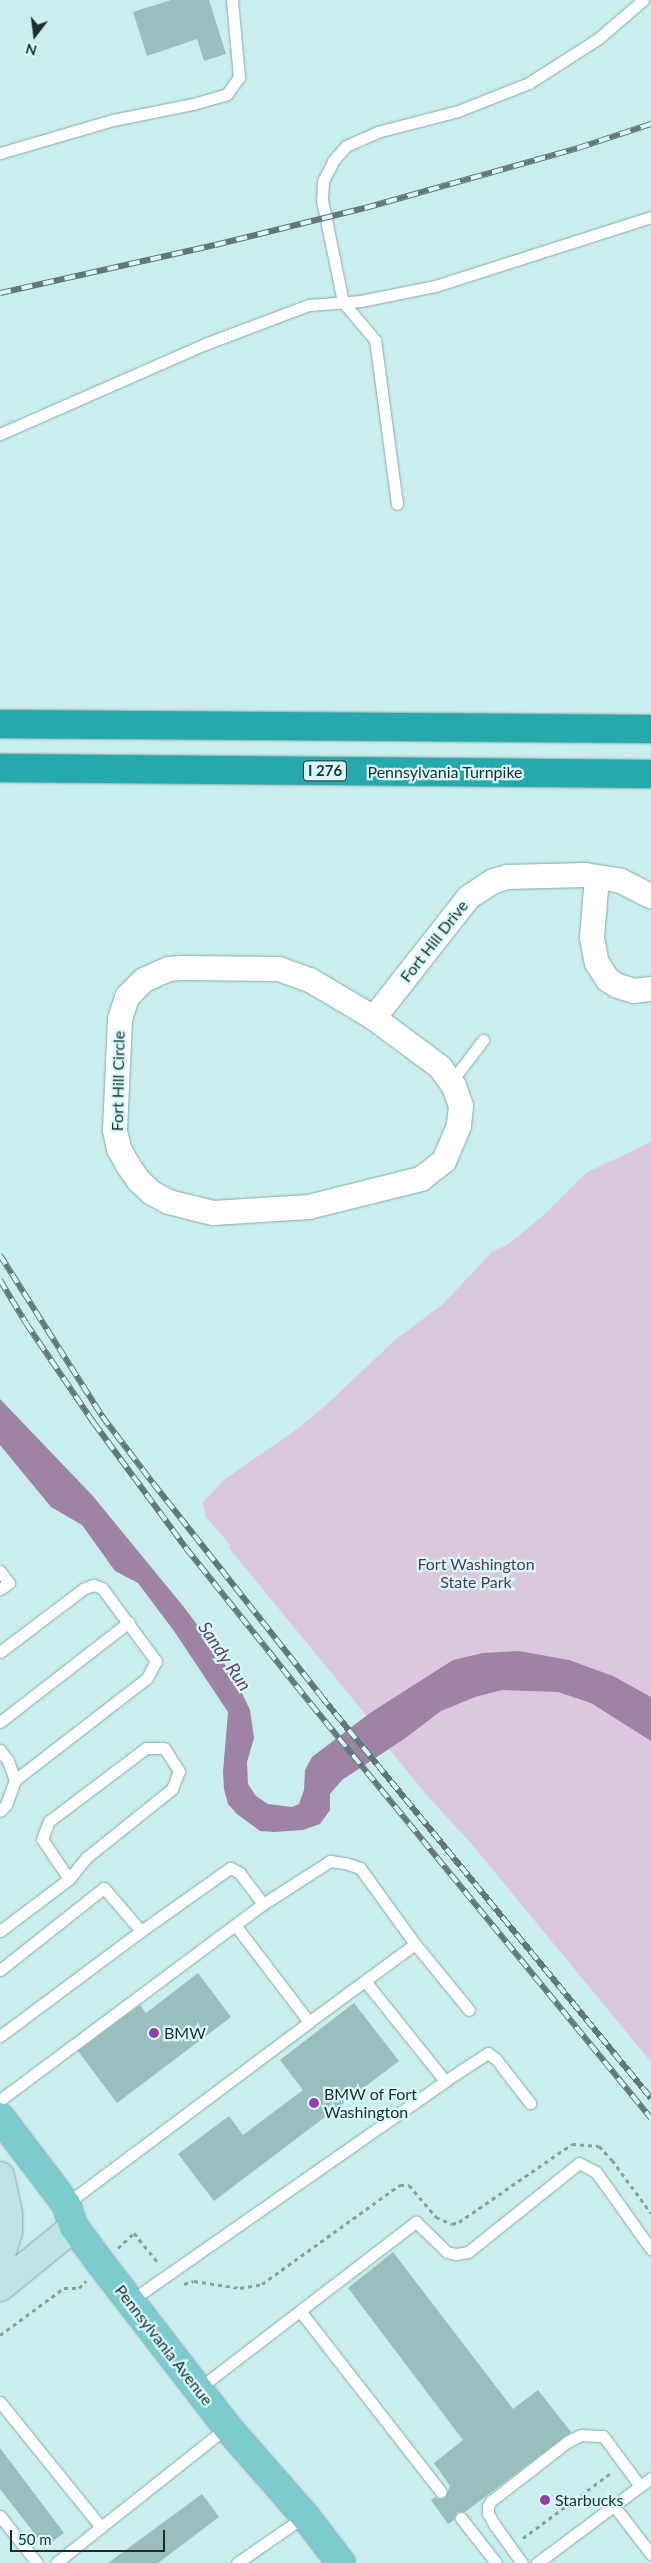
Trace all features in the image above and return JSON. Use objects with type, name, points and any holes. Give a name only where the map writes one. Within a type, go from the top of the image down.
[{"type":"highway","points":[[0,724],[651,729]]},
{"type":"highway","name":"Pennsylvania Turnpike","points":[[0,768],[651,774]]},
{"type":"main road","name":"Pennsylvania Avenue","points":[[0,2118],[130,2301],[227,2427],[305,2516],[341,2563]]},
{"type":"street","name":"Fort Hill Drive","points":[[374,1018],[469,897],[481,888],[507,877],[567,875],[597,877],[621,882],[651,896]]},
{"type":"street","points":[[597,877],[592,938],[597,963],[608,980],[618,986],[634,991],[651,989]]},
{"type":"street","name":"Fort Hill Circle","points":[[169,969],[279,969],[310,980],[374,1018],[440,1067],[451,1082],[461,1106],[459,1126],[448,1156],[433,1172],[421,1180],[309,1207],[212,1213],[176,1205],[152,1193],[139,1180],[119,1149],[115,1130],[120,1019],[127,997],[144,980],[169,969]]},
{"type":"street","points":[[0,2176],[8,2215],[8,2232],[0,2258]]},
{"type":"street","points":[[0,2287],[70,2216]]},
{"type":"lane","points":[[0,153],[113,120],[193,104],[226,94],[239,77],[232,0]]},
{"type":"lane","points":[[397,504],[375,340],[343,302],[322,200],[323,181],[333,161],[346,146],[377,132],[458,111],[529,83],[599,38],[643,0]]},
{"type":"lane","points":[[0,434],[205,344],[309,305],[362,301],[435,286],[651,216]]},
{"type":"lane","points":[[451,1082],[483,1040]]},
{"type":"lane","points":[[0,1571],[9,1583],[0,1589]]},
{"type":"lane","points":[[0,1652],[83,1589],[93,1585],[102,1588],[156,1661],[147,1678],[15,1780],[6,1805],[0,1811]]},
{"type":"lane","points":[[0,1722],[129,1622]]},
{"type":"lane","points":[[0,1931],[69,1879],[87,1856],[172,1789],[179,1770],[164,1748],[146,1748],[49,1821],[42,1839],[69,1879]]},
{"type":"lane","points":[[0,1750],[8,1762],[15,1780]]},
{"type":"lane","points":[[0,2100],[263,1904],[330,1861],[360,1868],[415,1944],[469,2010]]},
{"type":"lane","points":[[0,2036],[230,1868],[240,1873],[263,1904]]},
{"type":"lane","points":[[0,1970],[104,1888],[141,1932]]},
{"type":"lane","points":[[235,1925],[309,2022]]},
{"type":"lane","points":[[70,2216],[309,2022],[415,1944]]},
{"type":"lane","points":[[365,1981],[445,2081]]},
{"type":"lane","points":[[130,2301],[488,2052],[496,2059],[530,2103]]},
{"type":"lane","points":[[198,2389],[416,2222],[447,2252],[456,2254],[468,2252],[579,2163],[596,2172],[651,2249]]},
{"type":"lane","points":[[300,2311],[441,2492]]},
{"type":"lane","points":[[0,2402],[101,2527]]},
{"type":"lane","points":[[56,2563],[227,2427]]},
{"type":"lane","points":[[522,2563],[494,2524],[488,2513],[488,2506],[491,2501],[568,2442],[582,2436],[603,2436],[640,2486]]},
{"type":"lane","points":[[537,2563],[651,2478]]},
{"type":"lane","points":[[614,2506],[651,2554]]},
{"type":"lane","points":[[0,2516],[37,2563]]},
{"type":"lane","points":[[237,2563],[305,2516]]},
{"type":"lane","points":[[461,2518],[496,2563]]},
{"type":"path","points":[[134,2232],[167,2276]]},
{"type":"path","points":[[0,2336],[64,2288],[78,2288]]},
{"type":"path","points":[[517,2543],[611,2473]]},
{"type":"green space","name":"Fort Washington State Park","points":[[651,1142],[651,2062],[470,1842],[430,1799],[389,1749],[392,1747],[229,1548],[231,1546],[206,1517],[203,1502],[225,1479],[300,1427],[326,1405],[395,1340],[443,1304],[493,1251],[507,1245],[544,1215],[586,1173]]},
{"type":"shaded area","points":[[0,1399],[92,1495],[214,1647],[240,1689],[250,1710],[254,1738],[247,1762],[248,1784],[256,1796],[268,1804],[292,1807],[299,1804],[304,1790],[305,1770],[312,1757],[370,1713],[453,1660],[483,1653],[519,1651],[569,1660],[613,1676],[651,1697],[651,1741],[591,1703],[558,1692],[502,1690],[475,1697],[441,1711],[404,1739],[342,1780],[330,1794],[330,1810],[320,1824],[303,1830],[260,1831],[237,1814],[228,1804],[224,1789],[223,1772],[228,1712],[174,1631],[138,1583],[115,1571],[82,1525],[51,1507],[0,1445]]},
{"type":"building","points":[[171,0],[209,0],[226,54],[204,61],[197,39],[147,56],[133,12]]},
{"type":"building","name":"BMW","points":[[198,1973],[231,2017],[117,2103],[78,2051],[140,2005],[146,2013]]},
{"type":"building","name":"BMW of Fort Washington","points":[[354,2003],[399,2061],[214,2201],[178,2154],[229,2116],[243,2135],[303,2090],[280,2060]]},
{"type":"building","points":[[393,2252],[513,2409],[538,2390],[571,2432],[465,2512],[457,2512],[454,2520],[448,2524],[431,2500],[435,2497],[439,2499],[445,2498],[450,2486],[434,2463],[463,2440],[348,2288]]},
{"type":"building","points":[[0,2448],[64,2533],[45,2547],[0,2489]]},
{"type":"building","points":[[202,2494],[219,2517],[158,2563],[108,2563]]},
{"type":"railway","points":[[0,293],[215,245],[365,208],[578,148],[651,124]]},
{"type":"railway","points":[[0,1255],[102,1416],[153,1483],[321,1696],[651,2098]]},
{"type":"railway","points":[[0,1280],[26,1323],[94,1423],[186,1548],[311,1704],[651,2118]]},
{"type":"place","name":"BMW","points":[[154,2033]]},
{"type":"place","name":"BMW of Fort Washington","points":[[314,2103]]},
{"type":"place","name":"Starbucks","points":[[545,2500]]},
{"type":"water label","name":"Sandy Run","points":[[225,1656]]}]
